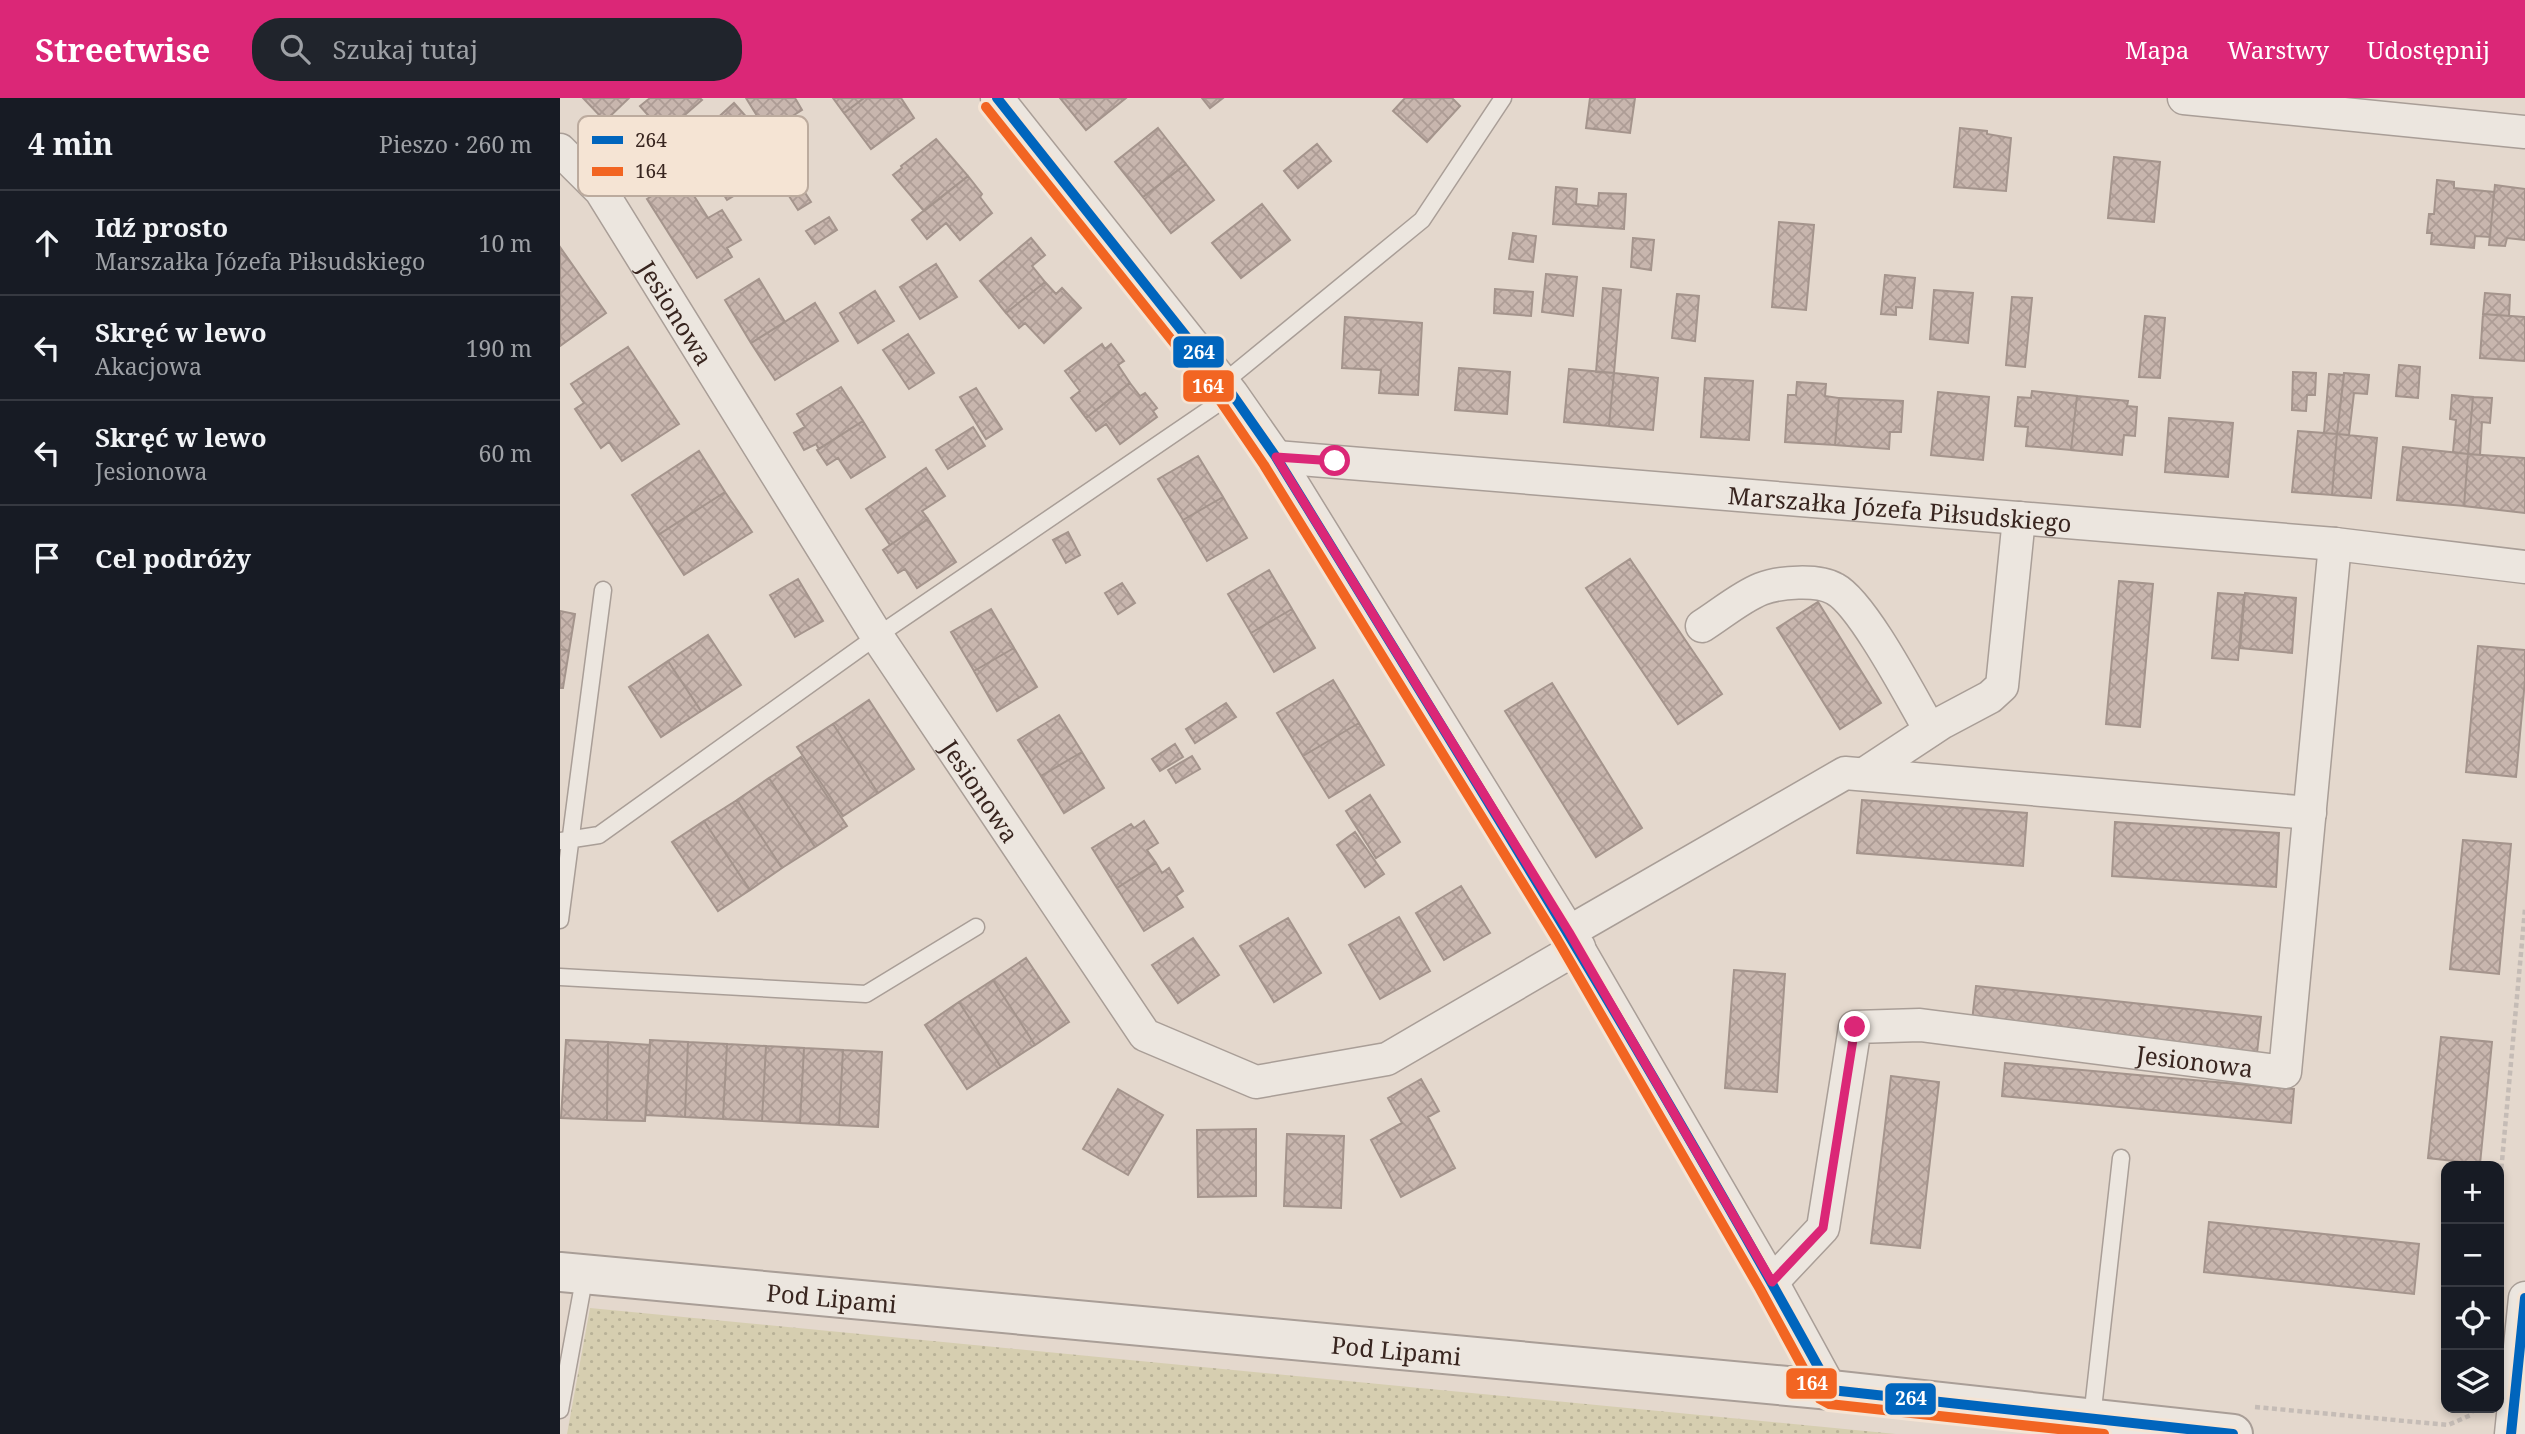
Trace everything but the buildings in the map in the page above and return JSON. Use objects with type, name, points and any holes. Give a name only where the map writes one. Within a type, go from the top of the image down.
[{"type":"street","points":[[996,98],[1227,389],[1276,457],[1574,939],[1772,1282],[1831,1390]]},
{"type":"street","points":[[2184,98],[2525,132]]},
{"type":"street","name":"Jesionowa","points":[[560,150],[578,168]]},
{"type":"street","name":"Jesionowa","points":[[604,196],[877,636],[1145,1035],[1256,1082],[1387,1059],[1574,939],[1845,773],[1864,774]]},
{"type":"street","name":"Marszałka Józefa Piłsudskiego","points":[[1276,457],[2335,544],[2525,567]]},
{"type":"street","points":[[1864,774],[1930,730],[1990,697],[2003,686],[2020,518]]},
{"type":"street","name":"Jesionowa","points":[[1772,1282],[1823,1228],[1855,1027],[1920,1025],[2285,1072],[2335,544]]},
{"type":"street","points":[[1702,626],[1759,589],[1780,583],[1806,583],[1833,588],[1848,599],[1870,629],[1930,730]]},
{"type":"street","points":[[1864,774],[2310,813]]},
{"type":"street","name":"Pod Lipami","points":[[573,1273],[1831,1390],[2234,1434]]},
{"type":"street","points":[[2511,1434],[2525,1298]]},
{"type":"lane","points":[[565,840],[599,835],[1227,389],[1422,220],[1503,98]]},
{"type":"lane","points":[[560,920],[565,840],[603,590]]},
{"type":"lane","points":[[560,977],[866,994],[976,927]]},
{"type":"lane","points":[[2092,1418],[2121,1157]]},
{"type":"lane","points":[[560,1410],[573,1273]]},
{"type":"path","points":[[2502,1161],[2525,909]]},
{"type":"shaded area","points":[[590,1308],[1896,1434],[567,1434]]},
{"type":"transit line","name":"264","points":[[997,98],[1232,394],[1276,457],[1629,1036],[1831,1390],[2233,1434]]},
{"type":"transit line","name":"164","points":[[986,107],[1221,402],[1264,465],[1557,939],[1760,1289],[1820,1399],[1829,1404],[2104,1434]]},
{"type":"transit line","name":"264","points":[[2511,1434],[2525,1298]]},
{"type":"route","points":[[1335,461],[1276,457],[1569,932],[1772,1282],[1823,1228],[1855,1027]]}]
